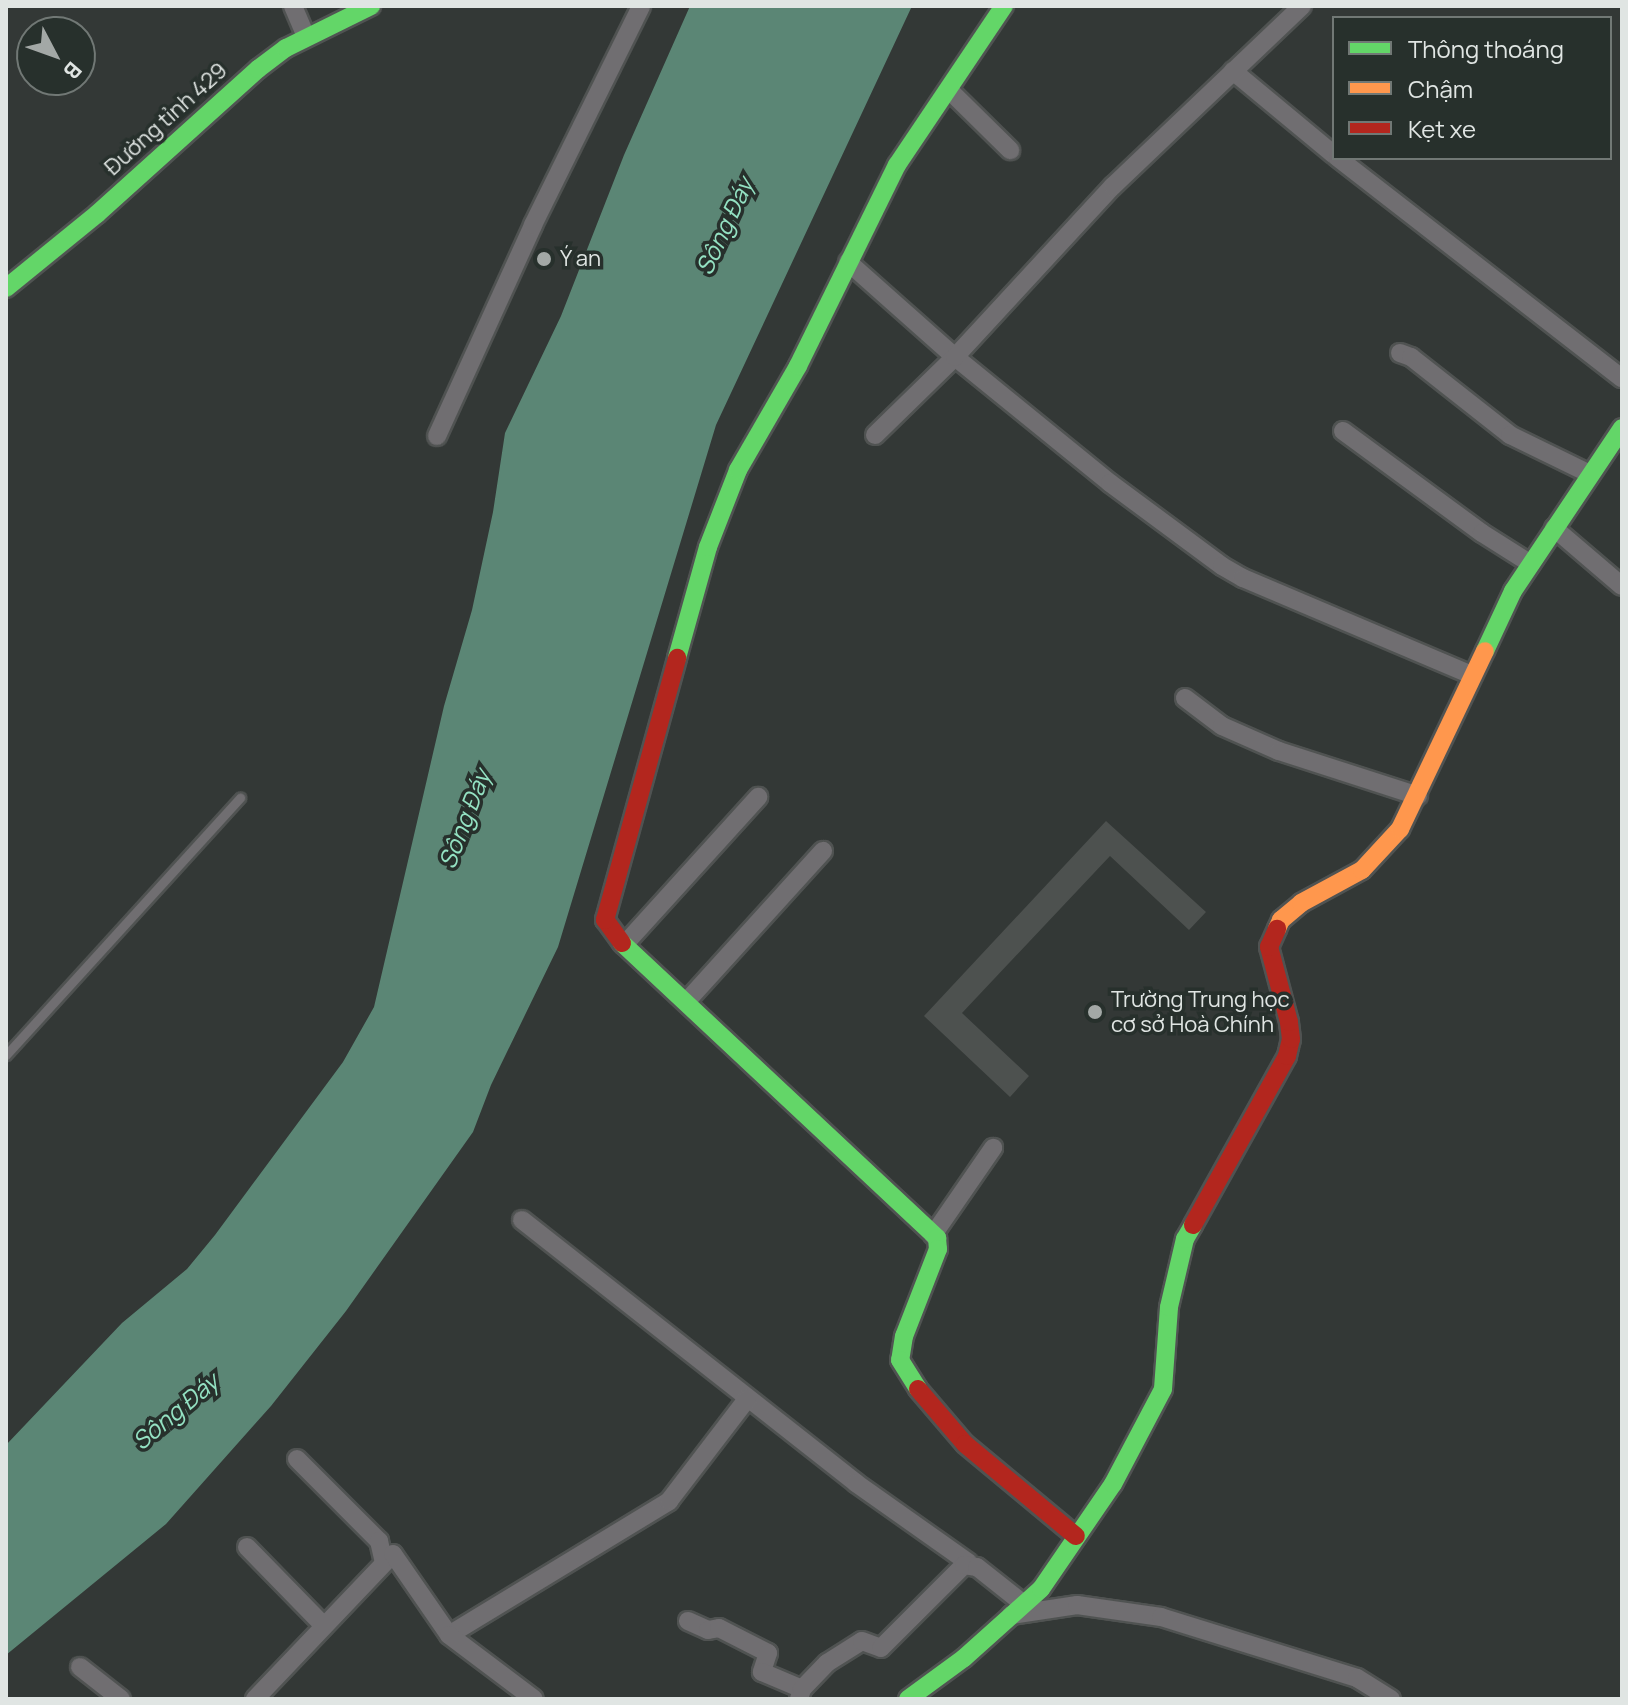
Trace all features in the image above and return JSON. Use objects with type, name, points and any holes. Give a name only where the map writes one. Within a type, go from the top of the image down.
[{"type":"street","points":[[293,6],[306,37]]},
{"type":"street","name":"Đường tỉnh 429","points":[[6,288],[97,214],[217,102],[267,62],[306,37],[371,6]]},
{"type":"street","points":[[437,436],[539,212],[641,6]]},
{"type":"street","points":[[1004,6],[981,35],[949,90],[897,165],[798,366],[738,470],[708,547],[605,915],[606,925],[624,945],[933,1235],[938,1249],[904,1336],[900,1360],[908,1378],[965,1444],[1076,1536]]},
{"type":"street","points":[[875,435],[955,357],[1113,186],[1295,8]]},
{"type":"street","points":[[1233,71],[1332,153]]},
{"type":"street","points":[[949,90],[1010,150]]},
{"type":"street","points":[[1341,160],[1622,378]]},
{"type":"street","points":[[848,262],[955,357],[1140,506],[1243,578],[1472,675]]},
{"type":"street","points":[[1400,353],[1411,357],[1510,435],[1590,474]]},
{"type":"street","points":[[908,1699],[964,1658],[1041,1589],[1113,1484],[1151,1417],[1163,1389],[1169,1307],[1185,1239],[1287,1056],[1291,1039],[1289,1022],[1276,984],[1269,947],[1281,920],[1301,903],[1362,870],[1400,829],[1472,675],[1531,564],[1622,428]]},
{"type":"street","points":[[1343,431],[1482,533],[1531,564]]},
{"type":"street","points":[[1554,528],[1622,586]]},
{"type":"street","points":[[1185,698],[1222,726],[1279,751],[1418,796]]},
{"type":"street","points":[[624,945],[758,797]]},
{"type":"street","points":[[686,1002],[823,851]]},
{"type":"street","points":[[933,1235],[993,1148]]},
{"type":"street","points":[[522,1220],[856,1483],[1025,1605]]},
{"type":"street","points":[[449,1635],[669,1501],[747,1399]]},
{"type":"street","points":[[297,1459],[379,1541],[384,1562]]},
{"type":"street","points":[[247,1547],[324,1626]]},
{"type":"street","points":[[255,1699],[393,1554],[449,1635],[534,1699]]},
{"type":"street","points":[[688,1621],[708,1630],[719,1628],[768,1653],[762,1672],[800,1694],[827,1663],[862,1641],[881,1648],[969,1563]]},
{"type":"street","points":[[1009,1616],[1077,1605],[1161,1617],[1357,1678],[1391,1699]]},
{"type":"street","points":[[80,1667],[121,1699]]},
{"type":"lane","points":[[6,1055],[240,798]]},
{"type":"water","name":"Sông Đáy","points":[[690,6],[912,6],[716,425],[558,947],[491,1085],[473,1132],[346,1311],[271,1406],[166,1524],[6,1655],[6,1445],[122,1323],[187,1269],[343,1062],[374,1007],[444,706],[472,610],[493,512],[505,433],[561,316],[624,155]]},
{"type":"building","points":[[1106,821],[1206,912],[1189,930],[1110,856],[962,1013],[1029,1076],[1010,1097],[924,1016]]},
{"type":"traffic: fast","points":[[6,288],[97,214],[258,69],[286,48],[371,6]]},
{"type":"traffic: fast","points":[[677,658],[708,547],[738,470],[798,366],[897,165],[1004,6]]},
{"type":"traffic: fast","points":[[1485,651],[1513,591],[1622,428]]},
{"type":"traffic: fast","points":[[622,943],[937,1238],[938,1249],[904,1336],[900,1360],[918,1389]]},
{"type":"traffic: fast","points":[[908,1699],[964,1658],[1041,1589],[1113,1484],[1163,1389],[1169,1307],[1185,1239],[1193,1225]]},
{"type":"traffic: slow","points":[[1277,929],[1281,920],[1301,903],[1362,870],[1400,829],[1485,651]]},
{"type":"traffic: jam","points":[[622,943],[605,920],[677,658]]},
{"type":"traffic: jam","points":[[1193,1225],[1287,1056],[1291,1039],[1289,1022],[1269,947],[1277,929]]},
{"type":"traffic: jam","points":[[918,1389],[965,1444],[1076,1536]]},
{"type":"place","name":"Ý an","points":[[544,259]]},
{"type":"place","name":"Trường Trung học cơ sở Hoà Chính","points":[[1095,1012]]}]
